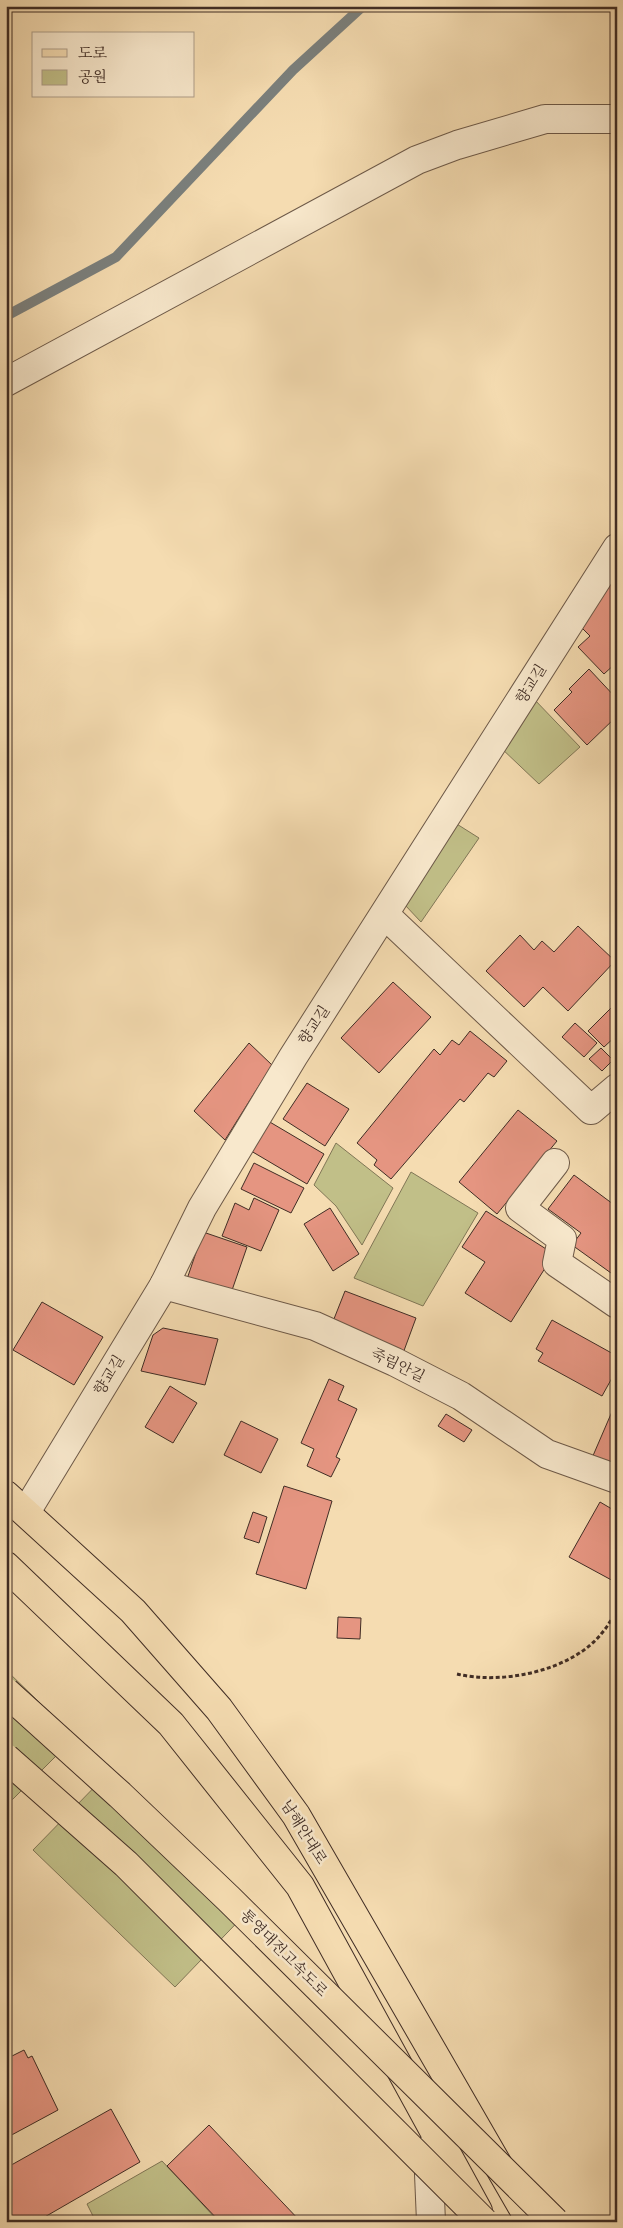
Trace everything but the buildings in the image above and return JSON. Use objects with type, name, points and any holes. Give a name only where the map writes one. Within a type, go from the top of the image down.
[{"type":"main road","name":"남해안대로","points":[[6,1494],[134,1611],[219,1710],[296,1815],[532,2222]]},
{"type":"main road","points":[[6,1566],[171,1724],[300,1886],[484,2222]]},
{"type":"main road","name":"통영대전고속도로","points":[[6,1692],[107,1783],[229,1899],[555,2222]]},
{"type":"main road","points":[[6,1758],[126,1864],[484,2222]]},
{"type":"street","points":[[6,382],[417,160],[457,145],[545,119],[617,119]]},
{"type":"street","name":"향교길","points":[[26,1512],[164,1285],[202,1208],[293,1057],[617,548]]},
{"type":"street","points":[[385,915],[590,1110],[617,1088]]},
{"type":"street","points":[[555,1163],[520,1208],[562,1239],[558,1263],[617,1304]]},
{"type":"street","name":"죽림안길","points":[[164,1285],[314,1326],[395,1362],[461,1396],[547,1454],[617,1479]]},
{"type":"street","points":[[427,2118],[430,2222]]},
{"type":"path","points":[[457,1674],[474,1678],[520,1674],[554,1667],[583,1651],[602,1634],[617,1610]]},
{"type":"green space","points":[[533,698],[580,747],[539,784],[500,747]]},
{"type":"green space","points":[[452,821],[479,838],[421,922],[405,905]]},
{"type":"green space","points":[[336,1143],[393,1188],[362,1245],[336,1206],[314,1185]]},
{"type":"green space","points":[[411,1172],[478,1213],[423,1306],[354,1278]]},
{"type":"green space","points":[[6,1670],[75,1737],[6,1806]]},
{"type":"green space","points":[[112,1769],[253,1906],[175,1987],[33,1850]]},
{"type":"green space","points":[[162,2161],[219,2222],[96,2222],[87,2204]]},
{"type":"waterway","points":[[6,316],[116,257],[293,70],[363,6]]}]
